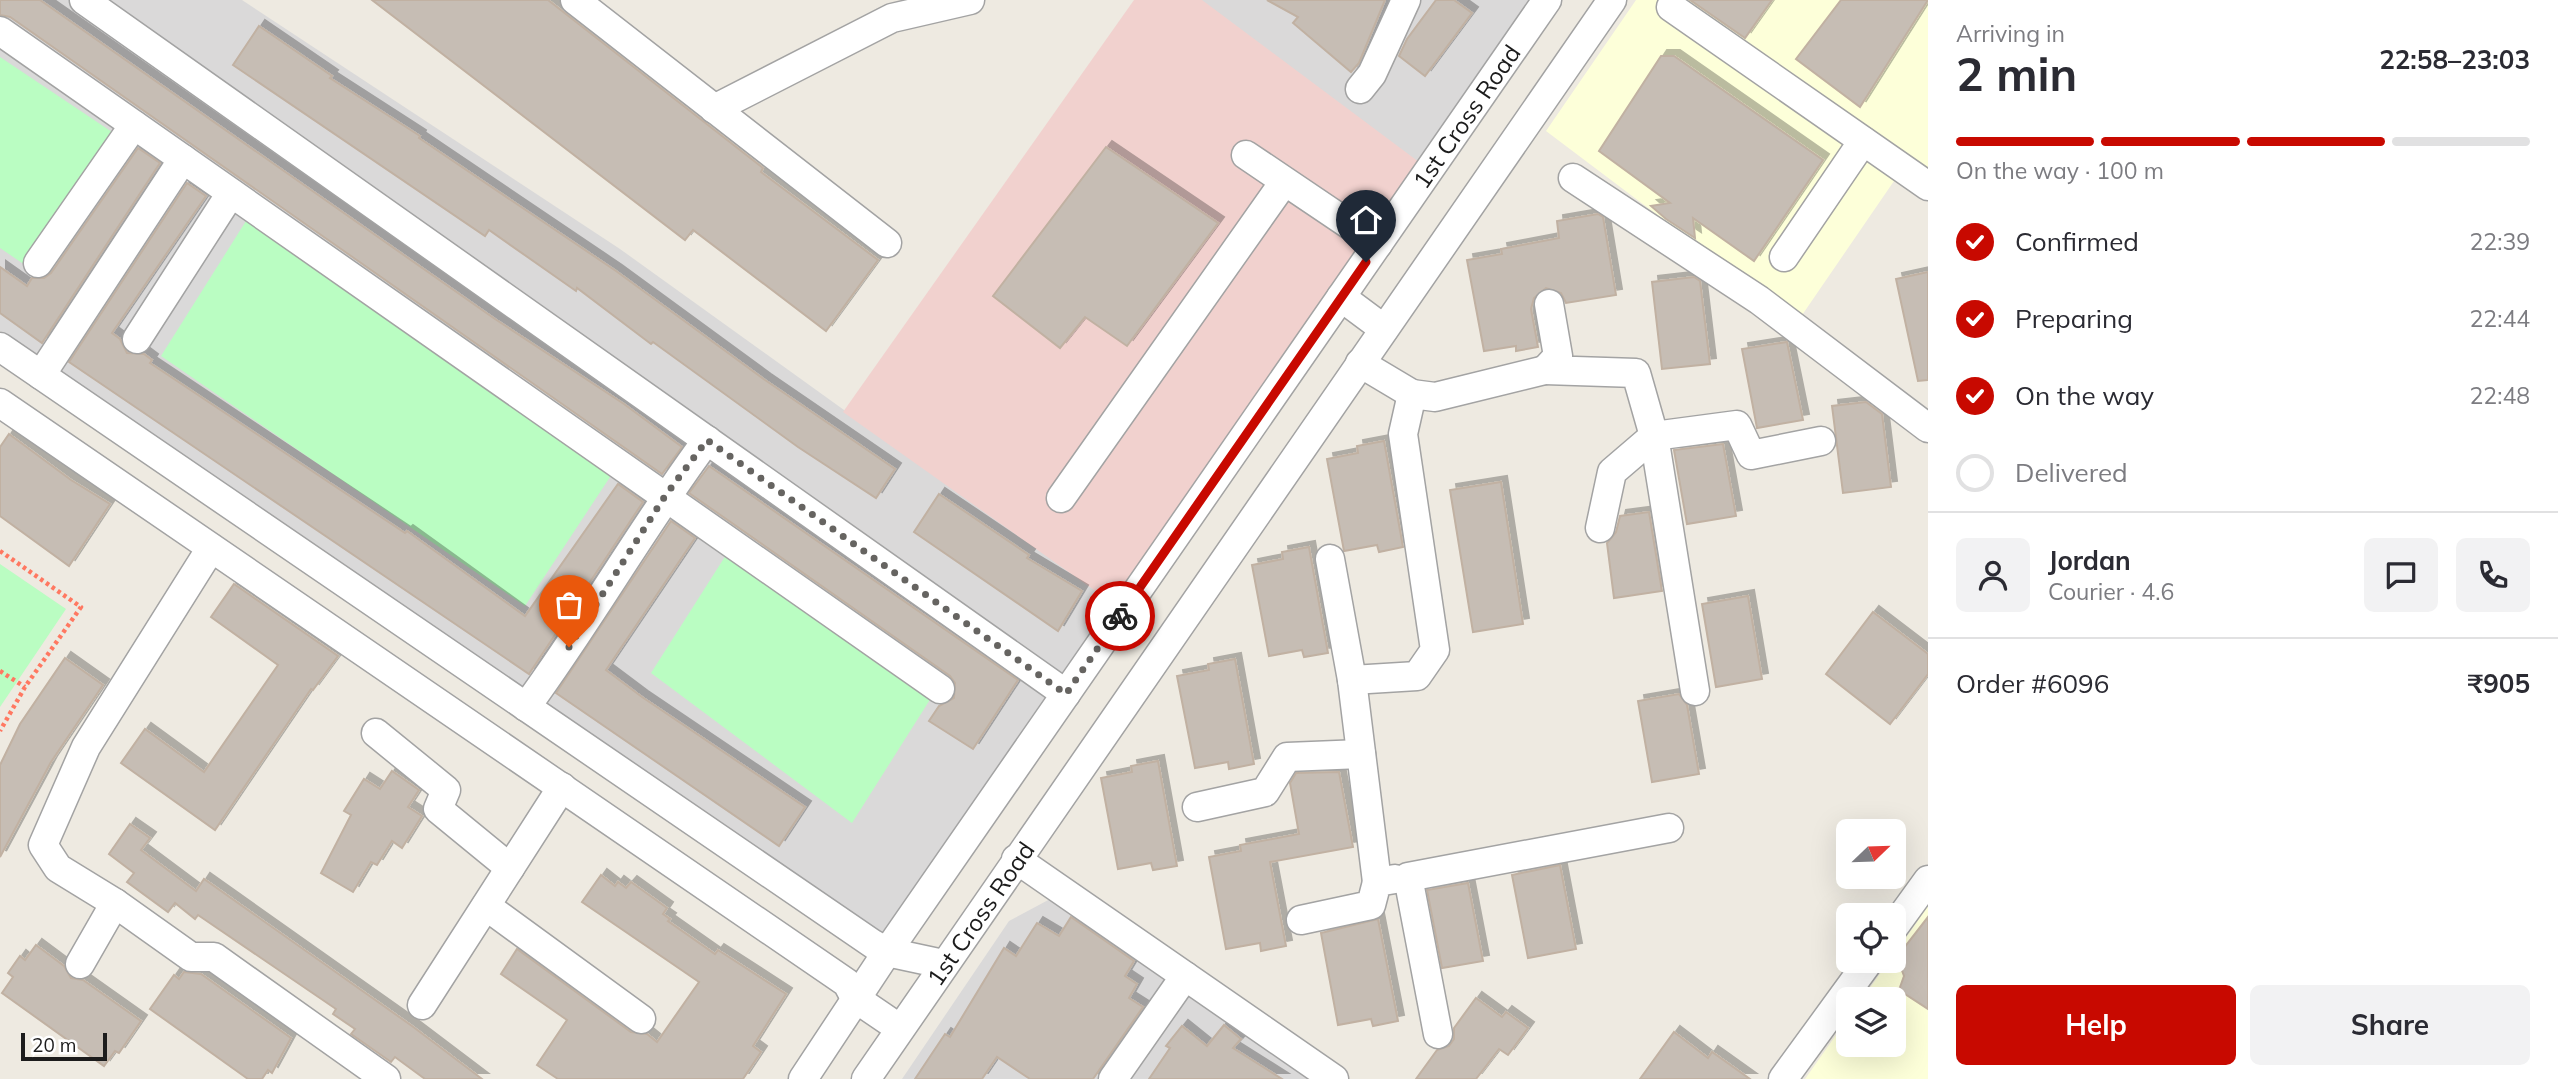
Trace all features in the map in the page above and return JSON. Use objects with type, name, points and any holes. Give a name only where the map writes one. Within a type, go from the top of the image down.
[{"type":"street","points":[[84,0],[707,440],[1059,704]]},
{"type":"street","points":[[575,0],[887,243]]},
{"type":"street","points":[[715,108],[892,18],[970,0]]},
{"type":"street","points":[[1360,89],[1372,74],[1406,0]]},
{"type":"street","name":"1st Cross Road","points":[[803,1079],[887,952],[1547,0]]},
{"type":"street","name":"1st Cross Road","points":[[866,1079],[1612,0]]},
{"type":"street","points":[[1671,7],[1928,186]]},
{"type":"street","points":[[0,31],[940,689]]},
{"type":"street","points":[[38,262],[134,125]]},
{"type":"street","points":[[1784,257],[1863,141]]},
{"type":"street","points":[[1246,155],[1378,244]]},
{"type":"street","points":[[41,375],[183,159]]},
{"type":"street","points":[[1573,178],[1759,300],[1928,428]]},
{"type":"street","points":[[1062,498],[1284,182]]},
{"type":"street","points":[[137,339],[231,193]]},
{"type":"street","points":[[1341,297],[1384,329]]},
{"type":"street","points":[[1545,369],[1558,356],[1549,304]]},
{"type":"street","points":[[0,347],[887,952],[943,964]]},
{"type":"street","points":[[1360,363],[1412,394],[1435,397],[1545,369],[1636,373],[1654,436],[1695,691]]},
{"type":"street","points":[[1352,680],[1417,676],[1435,650],[1403,434],[1412,394]]},
{"type":"street","points":[[0,403],[847,983],[855,999],[899,1028]]},
{"type":"street","points":[[1600,528],[1612,472],[1654,436],[1737,425],[1751,455],[1821,442]]},
{"type":"street","points":[[526,707],[555,668],[665,496],[707,440]]},
{"type":"street","points":[[220,498],[203,542],[86,747],[43,845],[58,868],[116,903],[191,957],[214,957],[386,1079]]},
{"type":"street","points":[[1301,920],[1371,905],[1377,882],[1352,680],[1330,559]]},
{"type":"street","points":[[376,733],[446,790],[438,809],[510,868]]},
{"type":"street","points":[[1197,807],[1265,792],[1287,757],[1361,754]]},
{"type":"street","points":[[422,1005],[562,788]]},
{"type":"street","points":[[1377,882],[1669,828]]},
{"type":"street","points":[[1016,859],[1185,976],[1321,1075]]},
{"type":"street","points":[[1408,877],[1438,1034]]},
{"type":"street","points":[[1906,910],[1928,880]]},
{"type":"street","points":[[80,964],[116,903]]},
{"type":"street","points":[[485,906],[641,1019]]},
{"type":"street","points":[[1783,1079],[1860,973]]},
{"type":"street","points":[[1114,1079],[1185,976]]},
{"type":"path","points":[[0,551],[81,607],[24,687],[0,731]]},
{"type":"path","points":[[0,671],[24,687]]},
{"type":"shaded area","points":[[0,0],[242,0],[620,249],[1111,602],[887,940],[0,331]]},
{"type":"shaded area","points":[[1134,0],[1202,0],[1423,165],[1111,602],[843,412]]},
{"type":"shaded area","points":[[1201,0],[1536,0],[1422,165]]},
{"type":"shaded area","points":[[1636,0],[1928,0],[1928,175],[1917,192],[1894,181],[1798,321],[1546,131]]},
{"type":"shaded area","points":[[1052,898],[1316,1079],[902,1079],[1009,921]]},
{"type":"shaded area","points":[[1928,906],[1928,1079],[1805,1079],[1836,1035],[1836,1057],[1906,1057],[1906,987],[1871,987],[1880,973],[1906,973],[1906,938]]},
{"type":"green space","points":[[0,57],[118,136],[25,265],[0,248]]},
{"type":"green space","points":[[246,221],[612,474],[525,606],[161,356]]},
{"type":"green space","points":[[726,555],[931,698],[852,823],[651,673]]},
{"type":"green space","points":[[0,564],[66,609],[0,707]]},
{"type":"building","points":[[0,0],[40,0],[495,319],[624,404],[682,447],[662,474],[10,17],[0,15]]},
{"type":"building","points":[[372,0],[548,0],[763,168],[761,172],[878,260],[826,331],[693,230],[685,240]]},
{"type":"building","points":[[1267,0],[1385,0],[1359,63],[1351,72],[1293,23],[1298,17]]},
{"type":"building","points":[[1436,0],[1454,0],[1472,13],[1425,76],[1399,56],[1407,39]]},
{"type":"building","points":[[1690,0],[1772,0],[1745,38]]},
{"type":"building","points":[[1841,0],[1928,0],[1860,107],[1796,59]]},
{"type":"building","points":[[259,26],[332,76],[330,78],[420,136],[419,138],[616,271],[765,380],[895,469],[876,498],[798,447],[653,342],[651,344],[577,288],[576,291],[489,230],[485,236],[233,65]]},
{"type":"building","points":[[1661,56],[1674,56],[1823,160],[1754,261],[1693,218],[1695,238],[1666,219],[1651,206],[1670,203],[1599,151]]},
{"type":"building","points":[[1106,147],[1218,223],[1127,346],[1085,317],[1060,348],[993,296]]},
{"type":"building","points":[[138,148],[160,163],[42,343],[0,313],[0,267],[27,286],[32,278],[44,278],[51,273]]},
{"type":"building","points":[[187,183],[206,196],[112,333],[120,339],[127,353],[144,354],[152,360],[150,363],[405,533],[407,531],[525,616],[618,484],[643,502],[529,674],[69,362]]},
{"type":"building","points":[[1598,214],[1603,217],[1616,295],[1566,303],[1561,293],[1546,288],[1534,298],[1531,309],[1538,347],[1516,351],[1516,346],[1484,351],[1467,260],[1502,254],[1501,249],[1559,238],[1557,221]]},
{"type":"building","points":[[1928,272],[1928,380],[1918,381],[1896,279]]},
{"type":"building","points":[[1694,277],[1700,281],[1710,364],[1662,369],[1652,282]]},
{"type":"building","points":[[1787,342],[1803,420],[1757,428],[1742,349]]},
{"type":"building","points":[[1866,402],[1882,414],[1891,487],[1843,493],[1832,406]]},
{"type":"building","points":[[9,434],[71,480],[110,504],[69,566],[0,516],[0,447]]},
{"type":"building","points":[[1384,441],[1403,547],[1379,552],[1377,545],[1344,551],[1327,459],[1358,453],[1357,446]]},
{"type":"building","points":[[1723,444],[1736,516],[1687,524],[1674,450]]},
{"type":"building","points":[[709,466],[1018,680],[973,749],[929,721],[939,706],[954,698],[955,683],[950,676],[689,493]]},
{"type":"building","points":[[1501,482],[1523,624],[1473,632],[1450,490]]},
{"type":"building","points":[[939,494],[1029,555],[1027,558],[1082,591],[1058,631],[914,532]]},
{"type":"building","points":[[1649,512],[1662,591],[1614,598],[1607,543],[1616,532],[1620,516]]},
{"type":"building","points":[[671,521],[695,538],[606,670],[805,807],[779,846],[556,693]]},
{"type":"building","points":[[1309,547],[1328,653],[1304,657],[1302,650],[1269,656],[1252,565],[1283,559],[1282,552]]},
{"type":"building","points":[[234,584],[338,656],[313,690],[311,689],[215,830],[121,763],[145,729],[204,772],[278,665],[211,617]]},
{"type":"building","points":[[1748,596],[1762,679],[1716,687],[1702,604]]},
{"type":"building","points":[[1873,612],[1928,654],[1928,674],[1890,724],[1826,674]]},
{"type":"building","points":[[65,658],[103,685],[51,762],[0,857],[0,765],[20,724]]},
{"type":"building","points":[[1235,659],[1254,764],[1229,769],[1228,762],[1195,768],[1177,676],[1209,670],[1208,664]]},
{"type":"building","points":[[1679,694],[1687,705],[1699,774],[1652,782],[1638,701]]},
{"type":"building","points":[[1158,761],[1177,866],[1153,870],[1151,863],[1118,869],[1101,778],[1132,772],[1131,766]]},
{"type":"building","points":[[392,771],[419,790],[408,807],[422,816],[402,848],[392,841],[377,865],[371,862],[353,892],[321,873],[351,815],[344,811],[364,779],[380,789]]},
{"type":"building","points":[[1339,772],[1353,847],[1270,862],[1286,946],[1261,951],[1260,943],[1226,949],[1209,857],[1241,851],[1240,845],[1299,834],[1290,783],[1296,773]]},
{"type":"building","points":[[130,824],[150,838],[141,850],[196,891],[204,879],[412,1026],[482,1079],[425,1079],[395,1057],[391,1062],[351,1034],[355,1029],[333,1014],[336,1009],[198,915],[195,919],[175,903],[168,912],[127,882],[134,873],[109,854]]},
{"type":"building","points":[[1560,865],[1576,949],[1528,958],[1512,875]]},
{"type":"building","points":[[601,875],[615,886],[618,882],[626,888],[631,882],[667,908],[663,914],[670,919],[668,921],[715,954],[718,950],[786,994],[753,1046],[761,1052],[743,1079],[558,1079],[537,1065],[567,1020],[501,974],[517,949],[631,1032],[647,1034],[657,1042],[699,982],[582,902]]},
{"type":"building","points":[[1468,883],[1483,961],[1442,968],[1427,890]]},
{"type":"building","points":[[1071,917],[1134,961],[1125,976],[1137,984],[1129,998],[1143,1007],[1093,1079],[1030,1079],[997,1057],[982,1079],[915,1079],[945,1034],[950,1037],[1004,948],[1016,956],[1037,923],[1059,936]]},
{"type":"building","points":[[1928,917],[1928,1009],[1906,995],[1906,987],[1900,987],[1903,973],[1906,973],[1906,945]]},
{"type":"building","points":[[1378,919],[1398,1021],[1373,1026],[1371,1019],[1338,1025],[1321,933]]},
{"type":"building","points":[[36,945],[64,966],[71,978],[83,980],[141,1021],[119,1053],[115,1051],[104,1066],[2,993],[13,977],[8,973],[20,956],[25,960]]},
{"type":"building","points":[[184,972],[201,974],[291,1038],[272,1073],[268,1070],[262,1079],[248,1079],[150,1009],[174,975],[179,979]]},
{"type":"building","points":[[1476,998],[1502,1017],[1506,1012],[1528,1028],[1508,1055],[1499,1049],[1476,1079],[1416,1079],[1437,1050],[1449,1046],[1454,1039],[1454,1028]]},
{"type":"building","points":[[1224,1025],[1241,1039],[1233,1048],[1282,1079],[1149,1079],[1170,1048],[1166,1046],[1182,1026],[1207,1046]]},
{"type":"building","points":[[1674,1032],[1708,1058],[1712,1052],[1750,1079],[1640,1079]]},
{"type":"way so far","points":[[569,647],[665,496],[707,440],[1066,694],[1120,616]]},
{"type":"route","points":[[1120,616],[1366,262]]}]
